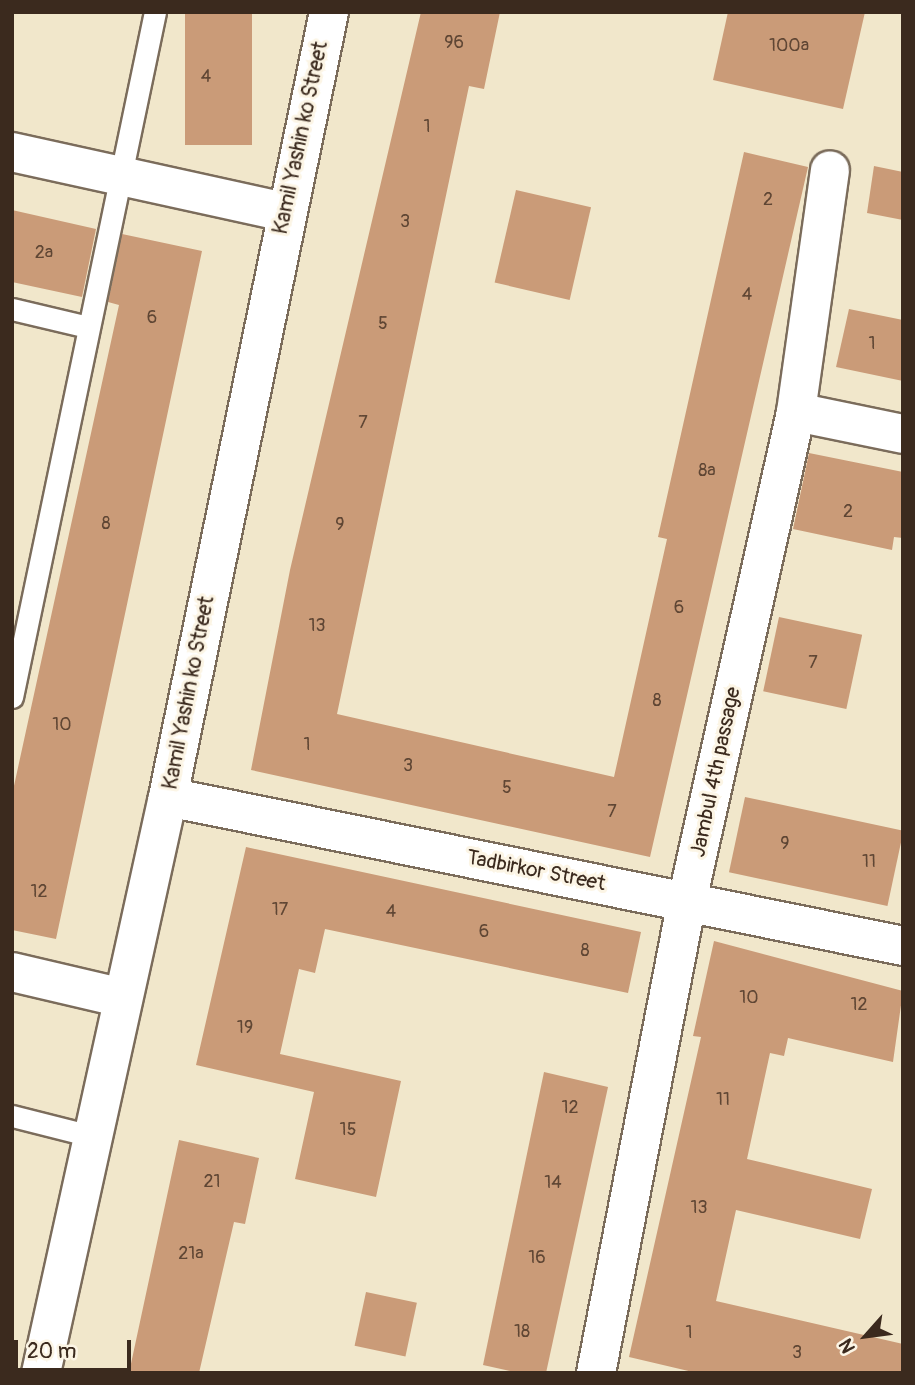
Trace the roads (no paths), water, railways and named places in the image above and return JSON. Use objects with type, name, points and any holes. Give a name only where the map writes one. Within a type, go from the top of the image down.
[{"type":"street","name":"Kamil Yashin ko Street","points":[[41,1373],[91,1136],[168,797],[285,212],[329,12]]},
{"type":"street","points":[[12,152],[122,174],[285,212]]},
{"type":"street","name":"Jambul 4th passage","points":[[596,1373],[687,901],[796,412],[830,170]]},
{"type":"street","points":[[796,412],[903,434]]},
{"type":"street","name":"Tadbirkor Street","points":[[168,797],[903,946]]},
{"type":"street","points":[[12,972],[123,998]]},
{"type":"lane","points":[[12,697],[155,12]]},
{"type":"lane","points":[[12,309],[88,327]]},
{"type":"lane","points":[[12,1116],[91,1136]]}]
